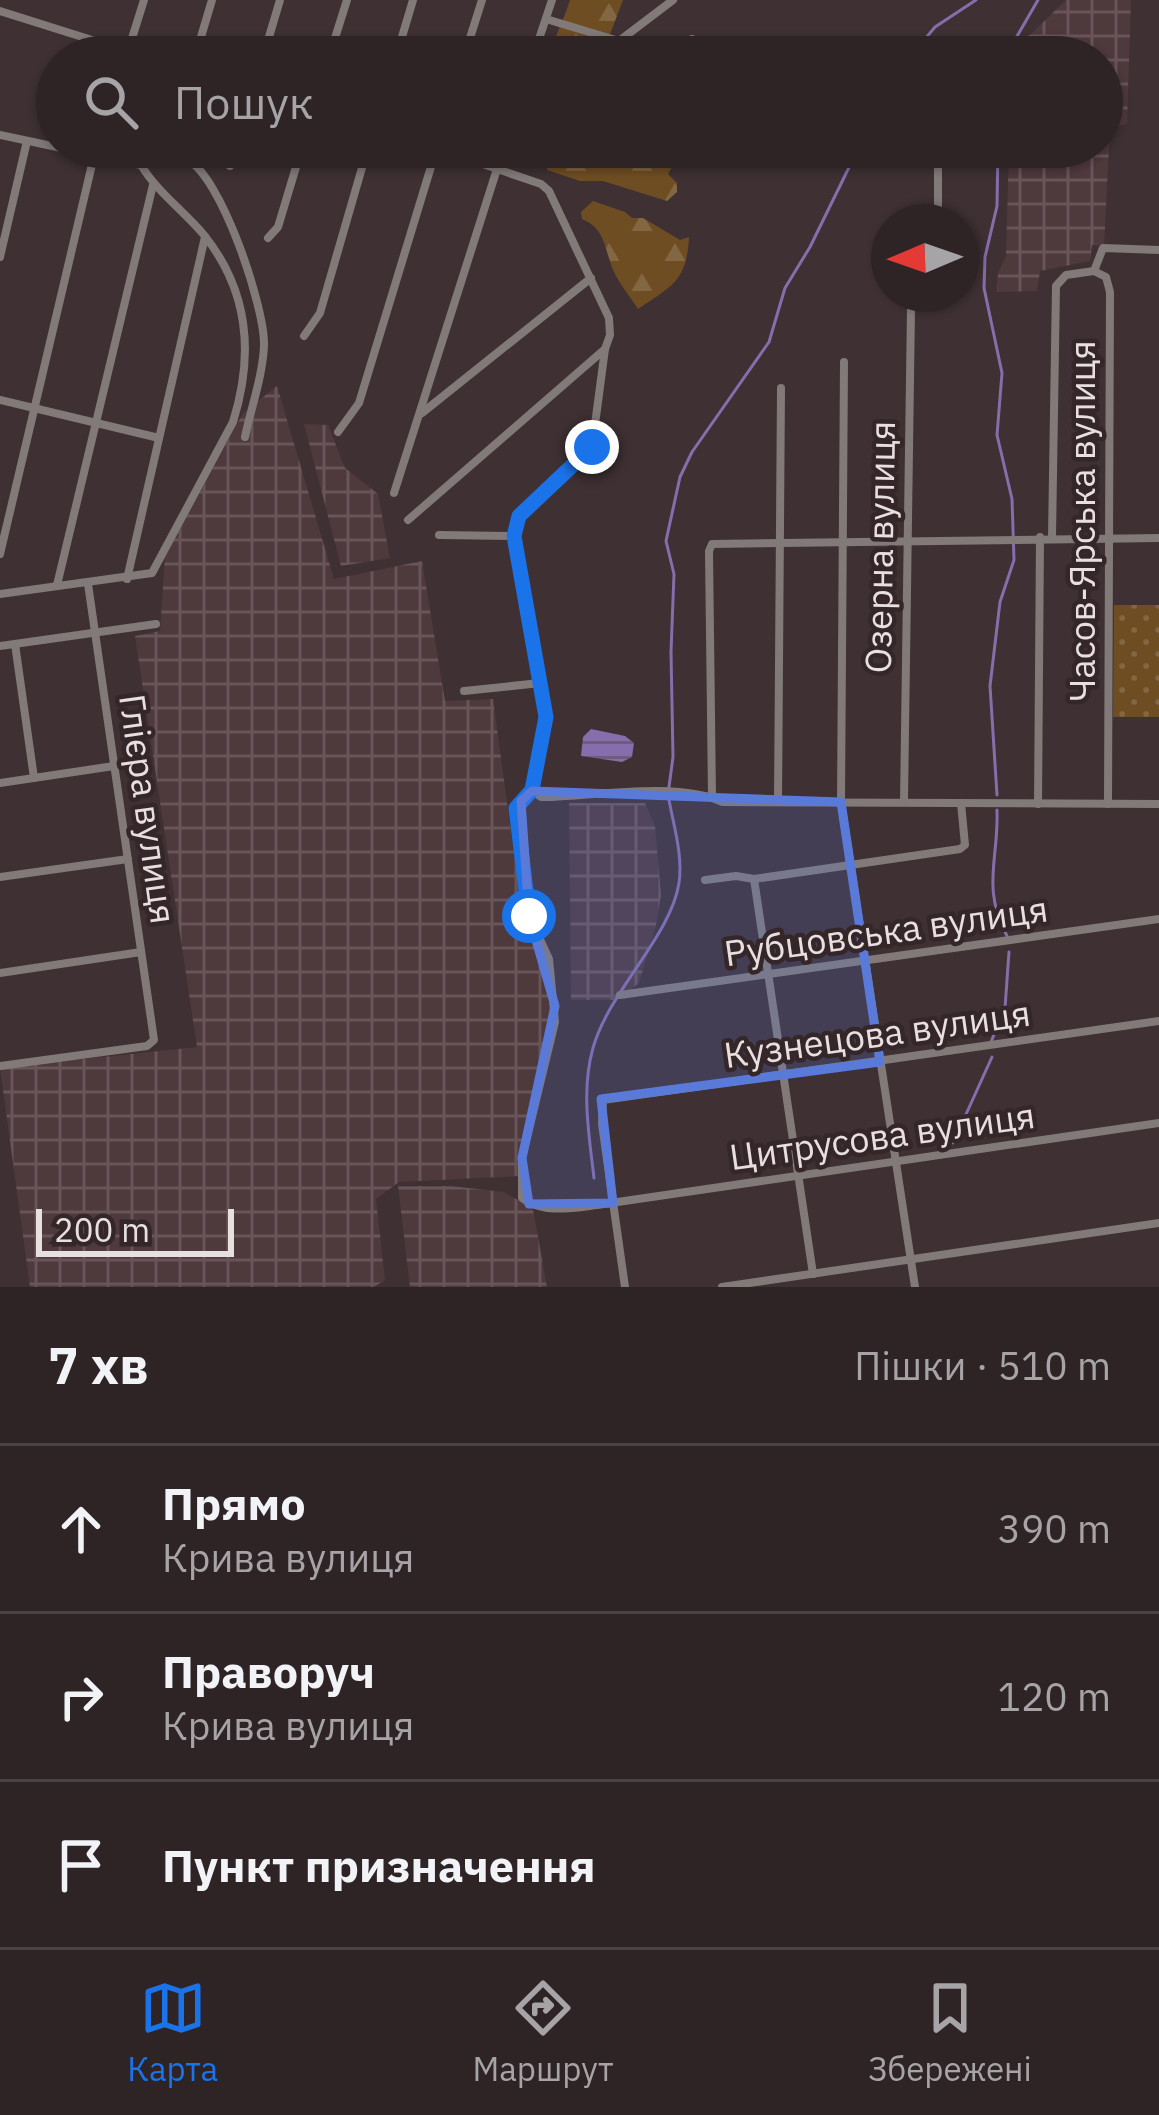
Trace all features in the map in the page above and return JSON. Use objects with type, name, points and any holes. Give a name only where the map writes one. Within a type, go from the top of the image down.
[{"type":"street","points":[[133,36],[144,0]]},
{"type":"street","points":[[201,36],[212,0]]},
{"type":"street","points":[[269,36],[280,0]]},
{"type":"street","points":[[336,36],[347,0]]},
{"type":"street","points":[[402,36],[413,0]]},
{"type":"street","points":[[471,36],[482,0]]},
{"type":"street","points":[[540,36],[552,0]]},
{"type":"street","points":[[626,36],[674,0]]},
{"type":"street","points":[[0,11],[78,36]]},
{"type":"street","points":[[545,19],[602,36]]},
{"type":"street","points":[[0,135],[36,143]]},
{"type":"street","points":[[0,257],[27,141]]},
{"type":"street","points":[[0,554],[91,168]]},
{"type":"street","points":[[0,593],[147,576],[233,422],[245,341],[242,303],[206,237],[143,168]]},
{"type":"street","points":[[199,168],[231,222],[263,322],[264,350],[245,437]]},
{"type":"street","points":[[268,238],[278,227],[296,168]]},
{"type":"street","points":[[304,336],[320,313],[362,168]]},
{"type":"street","points":[[338,432],[359,403],[429,168]]},
{"type":"street","points":[[394,493],[497,168]]},
{"type":"street","points":[[500,168],[549,190],[609,317],[610,335],[604,349],[592,447],[519,516],[514,536],[546,717],[532,790],[542,797],[661,794],[712,797],[722,802],[1159,804]]},
{"type":"street","points":[[938,168],[938,204]]},
{"type":"street","points":[[57,585],[153,184]]},
{"type":"street","points":[[127,579],[206,237]]},
{"type":"street","points":[[1052,537],[1056,286],[1066,275],[1094,271],[1103,248],[1159,250]]},
{"type":"street","name":"Часов-Ярська вулиця","points":[[1094,271],[1106,277],[1110,292],[1108,804]]},
{"type":"street","points":[[421,414],[591,278]]},
{"type":"street","name":"Озерна вулиця","points":[[904,802],[911,312]]},
{"type":"street","points":[[408,520],[604,349]]},
{"type":"street","points":[[844,362],[841,802],[915,1287]]},
{"type":"street","points":[[778,802],[781,388]]},
{"type":"street","points":[[0,400],[159,438]]},
{"type":"street","points":[[439,536],[514,536]]},
{"type":"street","points":[[1038,804],[1040,537]]},
{"type":"street","points":[[712,797],[712,544],[1159,538]]},
{"type":"street","name":"Глієра вулиця","points":[[0,1066],[153,1043],[88,584]]},
{"type":"street","points":[[0,646],[156,624]]},
{"type":"street","points":[[15,644],[34,778]]},
{"type":"street","points":[[464,691],[540,683]]},
{"type":"street","points":[[0,783],[114,766]]},
{"type":"street","name":"Цитрусова вулиця","points":[[532,790],[520,801],[516,817],[529,916],[549,959],[555,1022],[522,1158],[522,1198],[529,1204],[553,1208],[613,1203],[1159,1123]]},
{"type":"street","points":[[705,880],[754,879],[963,848],[961,803]]},
{"type":"street","points":[[0,877],[128,859]]},
{"type":"street","points":[[754,879],[813,1274]]},
{"type":"street","name":"Рубцовська вулиця","points":[[620,995],[1159,919]]},
{"type":"street","points":[[0,973],[141,952]]},
{"type":"street","name":"Кузнецова вулиця","points":[[613,1203],[603,1100],[1159,1021]]},
{"type":"street","points":[[613,1203],[626,1287]]},
{"type":"street","points":[[722,1287],[1159,1223]]},
{"type":"highlighted area","points":[[532,791],[841,802],[880,1062],[601,1099],[613,1203],[529,1204],[522,1158],[555,1006],[529,916],[521,801]]},
{"type":"shaded area","points":[[1066,0],[1131,0],[1127,124],[1123,125],[1123,36],[1028,36]]},
{"type":"shaded area","points":[[1008,168],[1108,168],[1104,246],[1092,245],[1090,261],[1040,271],[1037,291],[997,292],[998,273],[1006,256]]},
{"type":"shaded area","points":[[277,386],[334,579],[422,561],[445,701],[493,699],[520,898],[545,961],[551,1026],[519,1176],[399,1182],[376,1199],[385,1280],[374,1287],[30,1287],[0,1068],[197,1047],[135,636],[160,631],[165,557],[243,413]]},
{"type":"shaded area","points":[[304,424],[328,425],[345,468],[378,494],[390,558],[341,566]]},
{"type":"shaded area","points":[[591,729],[625,736],[634,743],[632,757],[622,762],[581,756],[583,737]]},
{"type":"shaded area","points":[[569,803],[645,803],[655,826],[661,895],[656,925],[639,983],[618,1000],[571,1000]]},
{"type":"shaded area","points":[[398,1186],[504,1192],[533,1209],[547,1287],[410,1287]]},
{"type":"green space","points":[[570,0],[623,0],[609,36],[556,36]]},
{"type":"green space","points":[[671,168],[668,174],[677,183],[677,192],[667,201],[547,170]]},
{"type":"green space","points":[[593,201],[643,218],[680,240],[689,237],[685,264],[676,281],[638,309],[616,276],[597,229],[582,219],[581,212]]},
{"type":"green space","points":[[1114,605],[1159,605],[1159,717],[1113,717]]},
{"type":"waterway","points":[[928,36],[976,0]]},
{"type":"waterway","points":[[1017,36],[1038,0]]},
{"type":"waterway","points":[[669,787],[674,574],[666,541],[680,477],[692,452],[769,342],[785,288],[849,168]]},
{"type":"waterway","points":[[997,795],[990,686],[1000,602],[1014,560],[1012,499],[997,435],[1002,373],[984,288],[985,257],[997,206],[998,168]]},
{"type":"waterway","points":[[594,1178],[587,1113],[589,1064],[612,1006],[674,903],[680,862],[669,800]]},
{"type":"waterway","points":[[997,810],[993,888],[1007,936]]},
{"type":"waterway","points":[[991,1042],[1005,1008],[1009,952]]},
{"type":"waterway","points":[[953,1143],[992,1057]]},
{"type":"route","points":[[529,916],[516,808],[532,790],[546,717],[514,536],[519,516],[592,447]]}]
